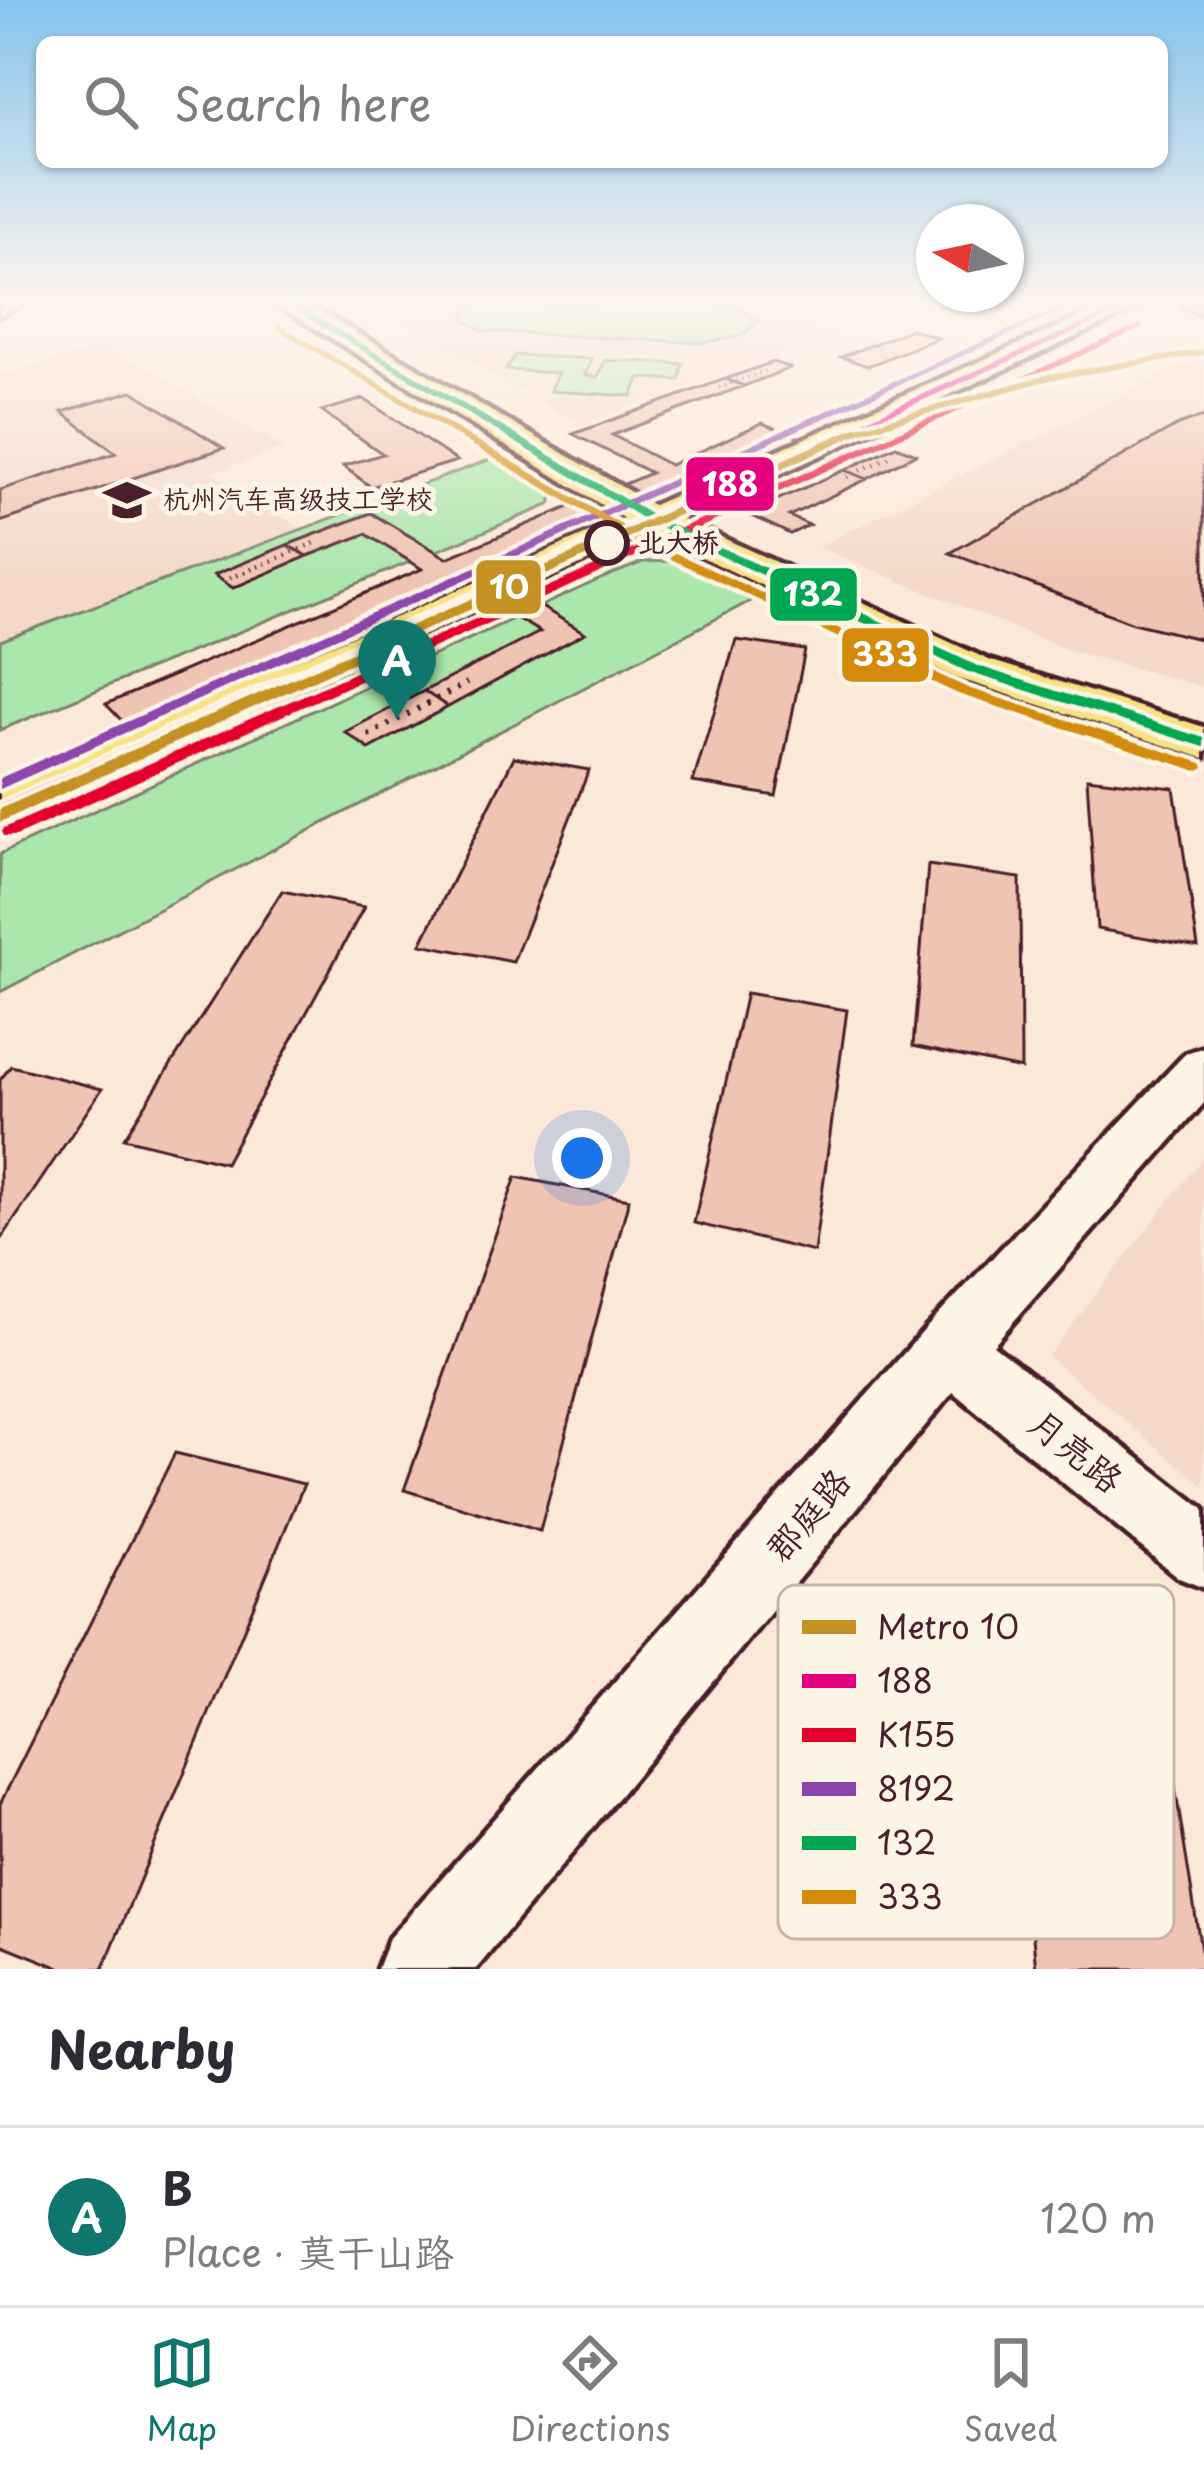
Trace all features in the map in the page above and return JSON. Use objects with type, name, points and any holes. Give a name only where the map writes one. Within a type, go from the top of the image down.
[{"type":"main road","points":[[458,397],[973,669],[1204,743]]},
{"type":"main road","points":[[480,397],[657,506],[941,632],[1093,684],[1204,715]]},
{"type":"main road","points":[[0,810],[895,397]]},
{"type":"main road","points":[[0,782],[914,397]]},
{"type":"street","name":"郡庭路","points":[[420,1969],[949,1349],[1204,1068]]},
{"type":"street","name":"月亮路","points":[[949,1349],[1204,1553]]},
{"type":"path","points":[[847,477],[889,457]]},
{"type":"path","points":[[230,578],[320,541]]},
{"type":"path","points":[[368,735],[467,683]]},
{"type":"shaded area","name":"杭州汽车高级技工学校","points":[[0,397],[196,397],[284,448],[212,473],[300,528],[0,641]]},
{"type":"shaded area","points":[[533,397],[661,397],[581,425]]},
{"type":"shaded area","points":[[1118,397],[1204,397],[1204,687],[1068,650],[817,547]]},
{"type":"shaded area","points":[[1204,1156],[1204,1486],[1048,1356]]},
{"type":"green space","points":[[505,454],[558,488],[549,505],[0,730],[0,641]]},
{"type":"green space","points":[[643,562],[705,565],[760,596],[0,992],[0,854],[600,579]]},
{"type":"building","points":[[112,397],[142,397],[224,448],[0,522],[0,490],[116,453],[62,412]]},
{"type":"building","name":"北大桥","points":[[676,397],[715,397],[612,435],[670,465],[762,423],[827,448],[733,491],[765,505],[845,470],[867,479],[789,516],[809,525],[790,534],[715,498],[513,590],[585,633],[448,707],[424,691],[540,632],[489,602],[156,757],[106,704],[422,569],[366,534],[308,556],[287,545],[371,513],[447,558],[651,473],[573,434]]},
{"type":"building","points":[[364,399],[457,461],[371,487],[343,466],[383,454],[321,411]]},
{"type":"building","points":[[1204,416],[1204,640],[1133,623],[950,553],[1178,425]]},
{"type":"building","points":[[896,446],[916,454],[867,479],[845,470]]},
{"type":"building","points":[[287,545],[308,556],[233,588],[214,575]]},
{"type":"building","points":[[736,640],[805,650],[776,796],[693,782]]},
{"type":"building","points":[[424,691],[448,707],[369,749],[345,732]]},
{"type":"building","points":[[514,757],[589,770],[513,962],[421,944]]},
{"type":"building","points":[[1087,778],[1174,788],[1198,947],[1097,929]]},
{"type":"building","points":[[928,865],[1020,878],[1021,1069],[913,1046]]},
{"type":"building","points":[[282,891],[364,907],[225,1163],[124,1138]]},
{"type":"building","points":[[746,993],[847,1010],[814,1252],[694,1223]]},
{"type":"building","points":[[11,1066],[102,1089],[0,1241],[0,1080]]},
{"type":"building","points":[[516,1177],[629,1199],[540,1531],[404,1490]]},
{"type":"building","points":[[175,1453],[304,1484],[103,1969],[62,1969],[0,1944],[0,1804]]},
{"type":"building","points":[[1174,1780],[1204,1969],[1036,1969],[1033,1939],[1174,1939]]},
{"type":"metro line","name":"10","points":[[0,816],[858,430],[977,397]]},
{"type":"transit line","name":"333","points":[[398,397],[641,541],[963,691],[1197,766]]},
{"type":"transit line","name":"132","points":[[445,397],[651,519],[973,669],[1204,743]]},
{"type":"transit line","name":"8192","points":[[0,784],[866,397]]},
{"type":"transit line","name":"188","points":[[0,810],[925,397]]},
{"type":"transit line","name":"K155","points":[[10,832],[984,397]]},
{"type":"place","name":"杭州汽车高级技工学校","points":[[127,500]]},
{"type":"place","name":"北大桥","points":[[607,543]]},
{"type":"place","name":"B","points":[[397,719]]}]
